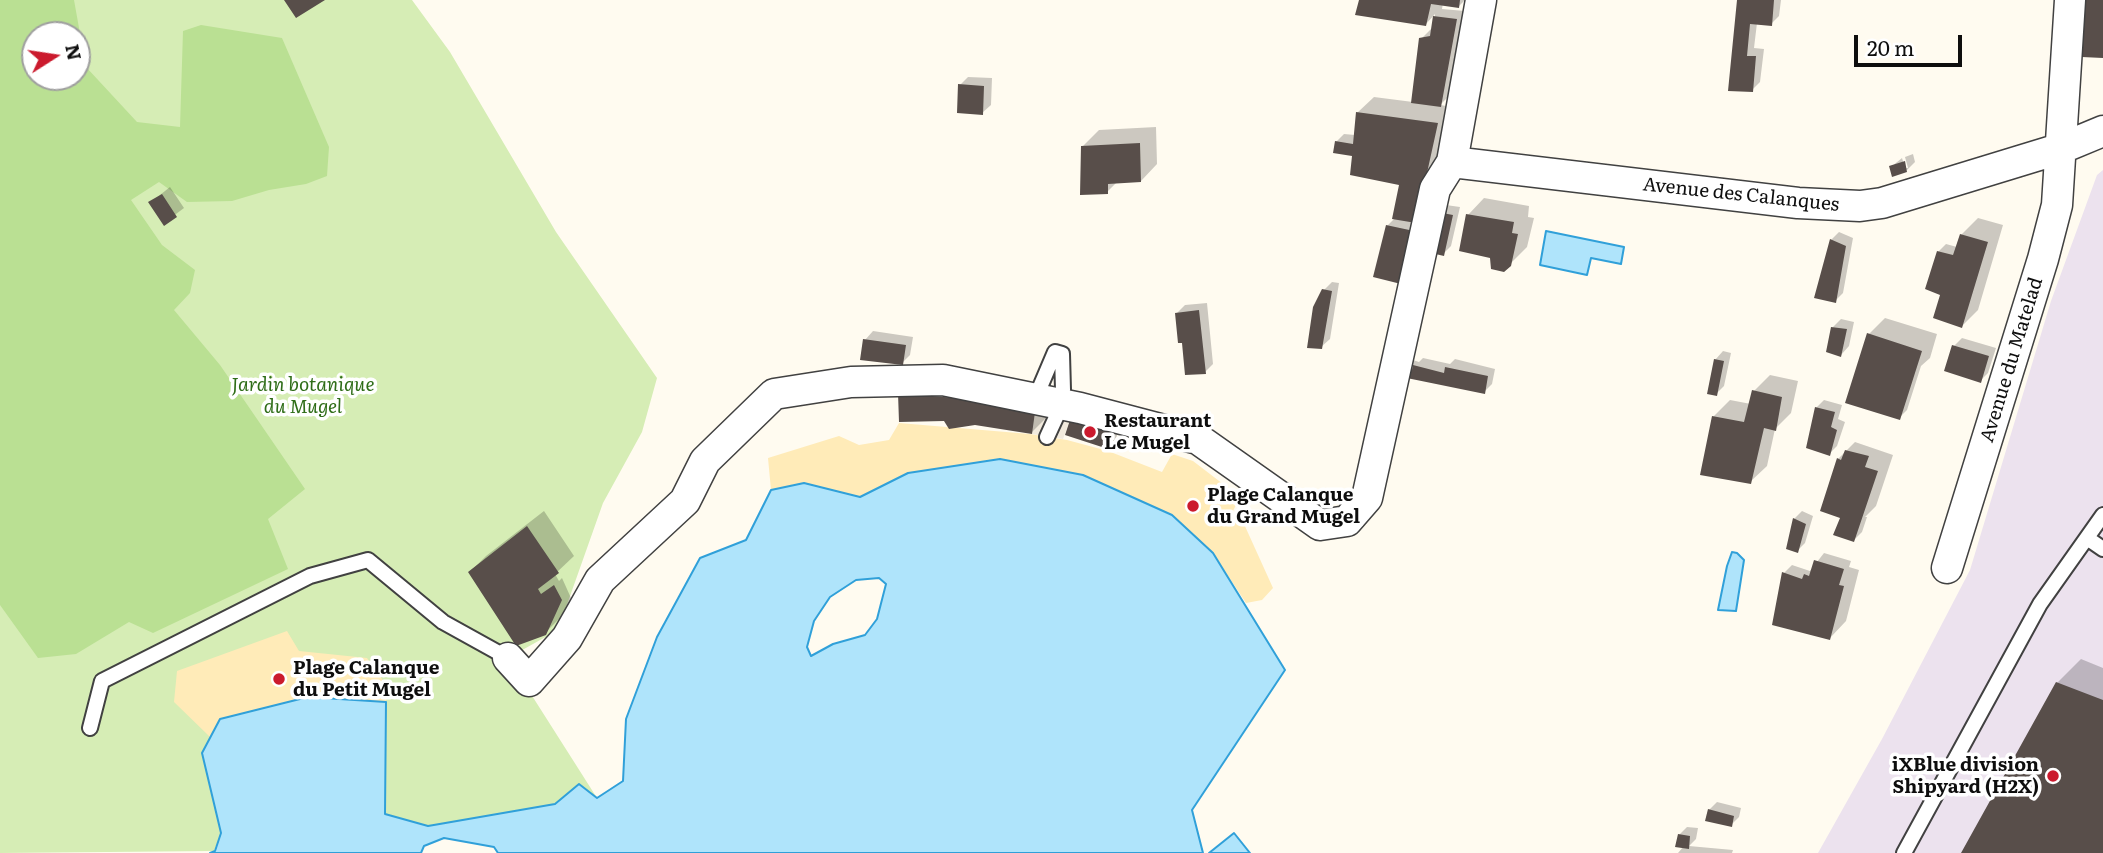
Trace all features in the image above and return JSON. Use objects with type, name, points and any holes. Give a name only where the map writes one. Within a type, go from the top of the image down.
[{"type":"street","points":[[508,658],[529,681],[568,638],[600,580],[685,501],[705,461],[774,394],[851,382],[943,380],[1052,401],[1198,439],[1320,525],[1347,521],[1367,498],[1436,189],[1452,162],[1481,0]]},
{"type":"street","name":"Avenue du Matelad","points":[[1947,568],[2043,259],[2057,205],[2070,0]]},
{"type":"street","name":"Avenue des Calanques","points":[[1452,162],[1798,203],[1860,206],[1882,203],[2062,148],[2103,131]]},
{"type":"lane","points":[[1047,437],[1052,401]]},
{"type":"lane","points":[[1904,853],[2040,604],[2103,515]]},
{"type":"lane","points":[[2087,538],[2103,550]]},
{"type":"lane","points":[[90,728],[102,681],[310,576],[368,560],[443,622],[508,658]]},
{"type":"shaded area","points":[[2103,170],[2103,853],[1818,853],[1882,739],[1970,570],[2051,301],[2097,175]]},
{"type":"shaded area","points":[[1036,405],[1071,417],[1063,439],[1032,434]]},
{"type":"green space","name":"Jardin botanique du Mugel","points":[[0,0],[412,0],[450,52],[556,232],[657,378],[642,432],[603,503],[558,630],[508,658],[597,798],[579,784],[555,804],[428,826],[385,814],[386,702],[202,753],[221,833],[214,851],[0,853]]},
{"type":"green space","points":[[0,0],[74,0],[78,21],[21,21],[21,91],[91,91],[91,72],[137,122],[180,127],[183,31],[201,25],[282,38],[329,147],[327,176],[306,184],[269,190],[232,201],[187,202],[159,182],[131,200],[162,245],[195,270],[190,293],[174,310],[220,365],[305,489],[268,519],[288,569],[153,633],[129,622],[76,654],[38,658],[0,605]]},
{"type":"sand","name":"Plage Calanque du Grand Mugel","points":[[899,423],[1030,434],[1067,440],[1108,451],[1162,472],[1172,454],[1193,461],[1240,497],[1231,515],[1244,524],[1273,588],[1262,600],[1246,603],[1213,553],[1083,475],[999,459],[908,473],[860,497],[804,483],[771,490],[768,458],[839,436],[859,445],[889,440]]},
{"type":"sand","name":"Plage Calanque du Petit Mugel","points":[[287,631],[299,651],[367,658],[387,686],[386,702],[308,697],[220,719],[210,737],[174,702],[177,671]]},
{"type":"water","points":[[1546,231],[1624,247],[1621,264],[1591,258],[1587,275],[1540,265]]},
{"type":"water","points":[[1000,459],[1083,475],[1172,515],[1213,553],[1285,670],[1192,810],[1203,853],[498,853],[494,847],[444,838],[424,846],[421,853],[210,853],[215,851],[221,833],[202,753],[220,719],[308,697],[386,702],[385,814],[428,826],[555,804],[579,784],[597,798],[623,781],[626,719],[657,637],[700,558],[746,540],[771,490],[804,483],[860,497],[908,473]],"holes":[[[879,578],[886,584],[877,619],[865,635],[833,644],[811,656],[807,647],[814,621],[830,597],[856,580]]]},
{"type":"water","points":[[1732,552],[1744,560],[1736,611],[1718,610],[1727,566]]},
{"type":"water","points":[[1234,833],[1250,853],[1209,853]]},
{"type":"building","points":[[284,0],[325,0],[296,18]]},
{"type":"building","points":[[1359,0],[1460,0],[1459,8],[1431,4],[1426,26],[1355,15]]},
{"type":"building","points":[[1737,0],[1774,0],[1772,26],[1750,24],[1747,56],[1756,56],[1753,92],[1728,91]]},
{"type":"building","points":[[2085,0],[2103,0],[2103,58],[2082,57]]},
{"type":"building","points":[[1433,16],[1457,19],[1441,107],[1411,103],[1419,38],[1430,36]]},
{"type":"building","points":[[958,84],[984,86],[983,115],[957,113]]},
{"type":"building","points":[[1356,112],[1438,123],[1416,223],[1392,219],[1399,185],[1350,175],[1352,156],[1333,153],[1335,141],[1353,144]]},
{"type":"building","points":[[1140,143],[1141,182],[1108,184],[1108,194],[1080,195],[1081,146]]},
{"type":"building","points":[[1905,161],[1907,172],[1892,177],[1889,166]]},
{"type":"building","points":[[162,194],[177,217],[164,226],[148,202]]},
{"type":"building","points":[[1437,212],[1453,215],[1444,256],[1427,252]]},
{"type":"building","points":[[1466,214],[1514,222],[1512,233],[1518,234],[1511,266],[1504,272],[1491,269],[1490,258],[1459,251]]},
{"type":"building","points":[[1386,225],[1414,231],[1401,284],[1373,277]]},
{"type":"building","points":[[1960,234],[1988,242],[1962,328],[1933,318],[1940,295],[1925,289],[1937,251],[1953,255]]},
{"type":"building","points":[[1830,239],[1846,246],[1836,303],[1814,298]]},
{"type":"building","points":[[1322,289],[1332,291],[1322,349],[1307,348],[1313,307]]},
{"type":"building","points":[[1199,310],[1206,374],[1185,375],[1182,343],[1178,343],[1175,313]]},
{"type":"building","points":[[1831,327],[1847,329],[1841,357],[1826,352]]},
{"type":"building","points":[[1867,333],[1922,351],[1900,420],[1845,403]]},
{"type":"building","points":[[863,339],[906,345],[903,365],[860,360]]},
{"type":"building","points":[[1952,345],[1989,356],[1981,383],[1944,371]]},
{"type":"building","points":[[1714,359],[1724,361],[1717,396],[1707,394]]},
{"type":"building","points":[[1413,365],[1444,373],[1445,367],[1488,376],[1485,394],[1397,376],[1400,367],[1412,370]]},
{"type":"building","points":[[1752,390],[1782,397],[1776,431],[1764,428],[1751,484],[1700,475],[1712,416],[1744,422]]},
{"type":"building","points":[[898,393],[1036,405],[1032,434],[975,425],[949,429],[944,421],[899,422]]},
{"type":"building","points":[[1815,407],[1835,412],[1831,427],[1837,430],[1830,456],[1806,448]]},
{"type":"building","name":"Restaurant Le Mugel","points":[[1071,417],[1116,429],[1108,449],[1065,435]]},
{"type":"building","points":[[1845,450],[1869,456],[1865,467],[1878,471],[1854,542],[1833,535],[1840,518],[1820,511],[1837,458],[1841,460]]},
{"type":"building","points":[[1793,518],[1806,524],[1798,553],[1786,549]]},
{"type":"building","points":[[527,526],[559,573],[538,589],[541,594],[554,585],[562,600],[546,635],[516,646],[468,572]]},
{"type":"building","points":[[1814,560],[1844,569],[1839,585],[1844,586],[1830,640],[1772,625],[1782,572],[1802,579],[1804,574],[1809,576]]},
{"type":"building","name":"iXBlue division Shipyard (H2X)","points":[[2056,682],[2103,700],[2103,853],[1961,853]]},
{"type":"building","points":[[1708,809],[1734,816],[1732,827],[1705,821]]},
{"type":"building","points":[[1678,834],[1690,836],[1689,849],[1675,847]]},
{"type":"place","name":"Restaurant Le Mugel","points":[[1090,432]]},
{"type":"place","name":"Plage Calanque du Grand Mugel","points":[[1193,506]]},
{"type":"place","name":"Plage Calanque du Petit Mugel","points":[[279,679]]},
{"type":"place","name":"iXBlue division Shipyard (H2X)","points":[[2053,776]]}]
